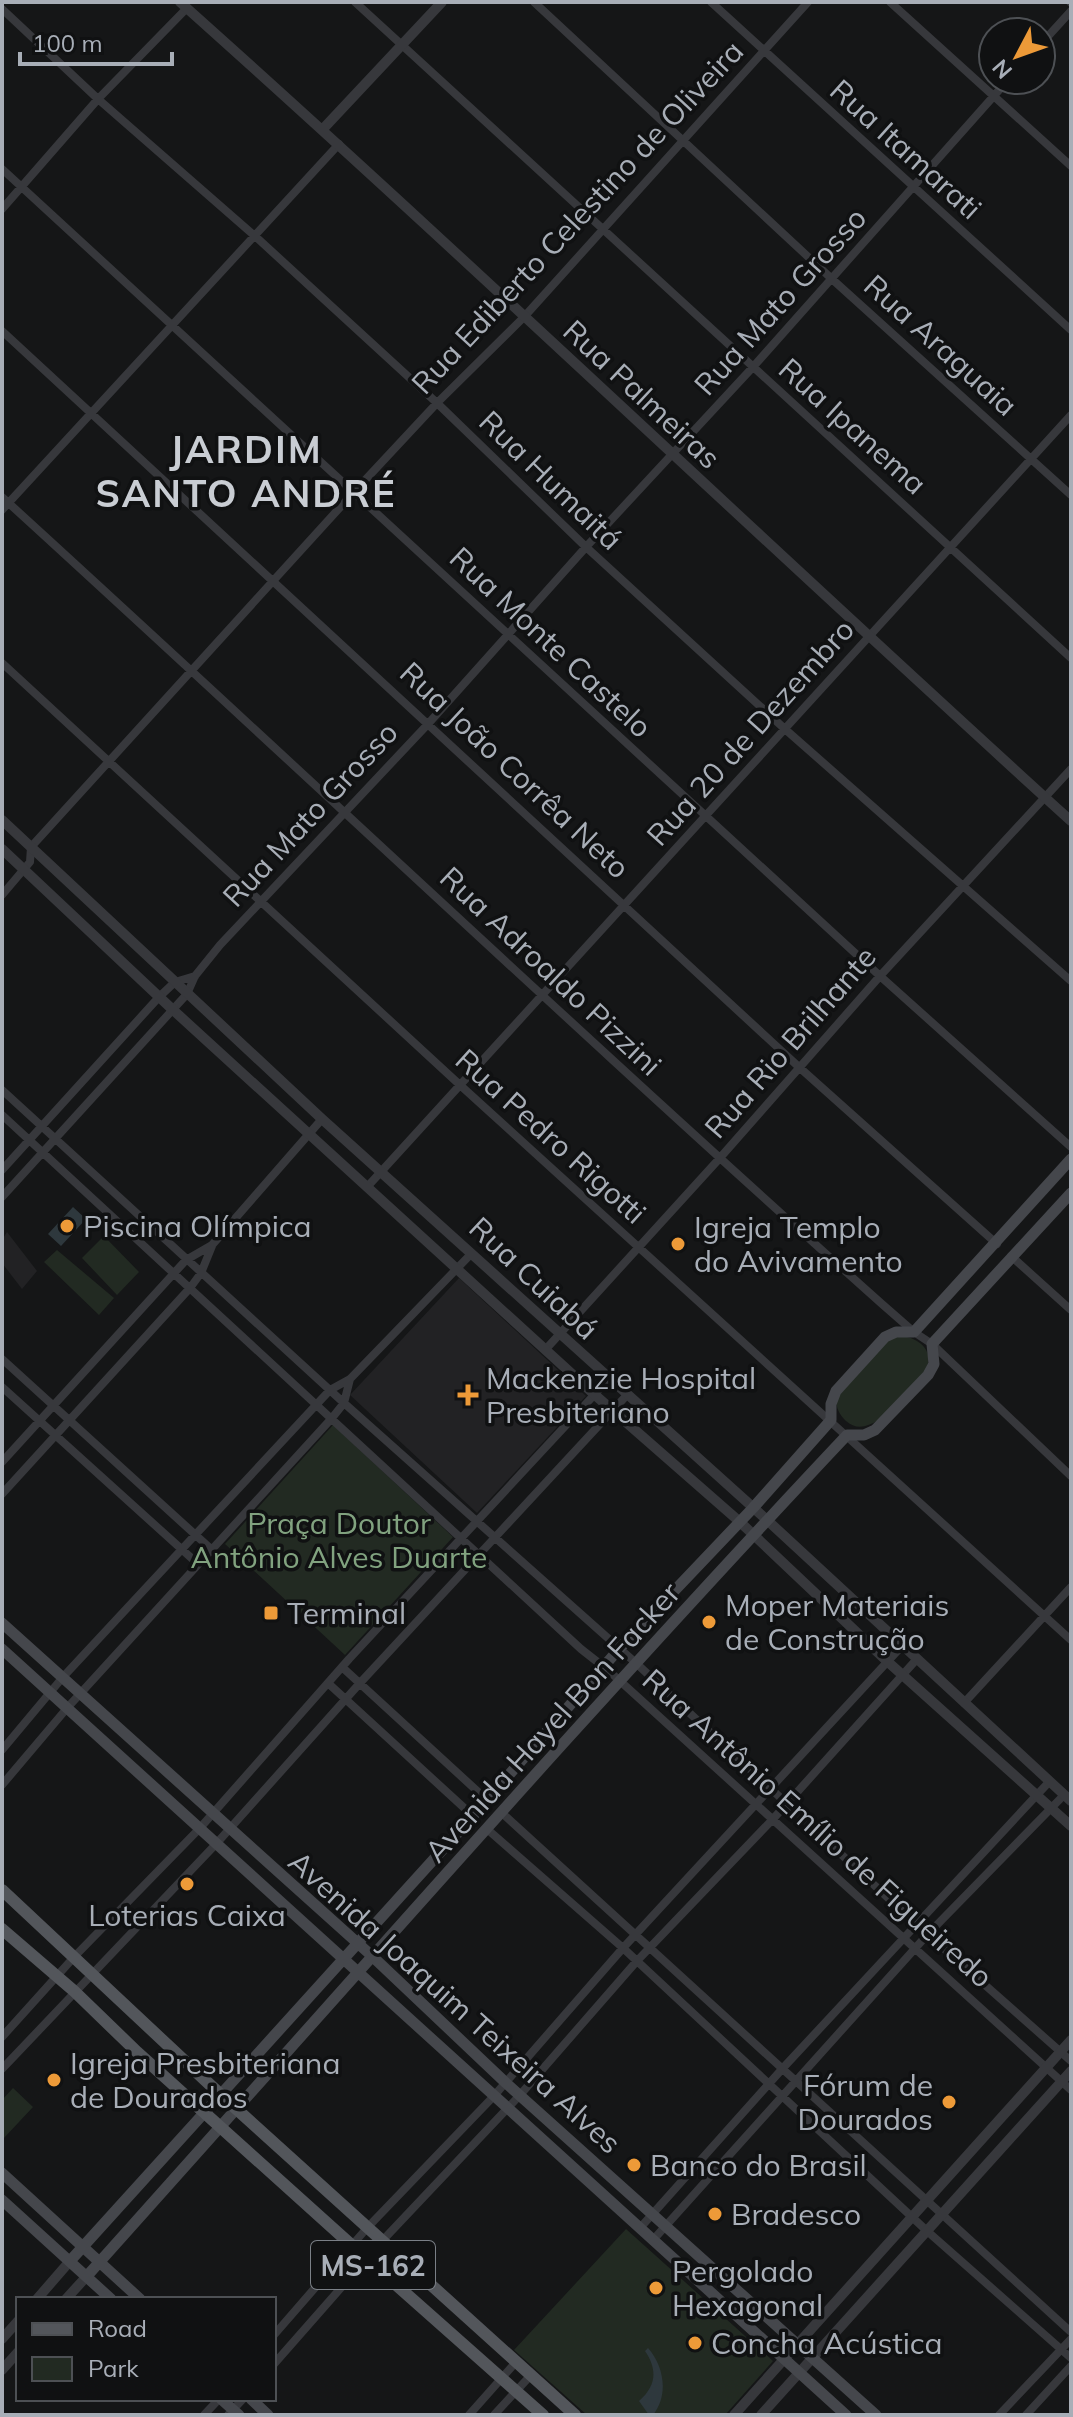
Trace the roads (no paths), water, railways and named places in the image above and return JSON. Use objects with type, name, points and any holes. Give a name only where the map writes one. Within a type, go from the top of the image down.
[{"type":"main road","name":"Avenida Hayel Bon Facker","points":[[70,2261],[473,1816],[619,1649],[753,1508],[831,1420],[831,1404],[836,1391],[885,1337],[896,1332],[914,1332],[1071,1159]]},
{"type":"main road","name":"Avenida Hayel Bon Facker","points":[[87,2276],[752,1535],[847,1435],[864,1435],[875,1430],[928,1375],[934,1364],[932,1344],[1071,1193]]},
{"type":"main road","name":"Avenida Joaquim Teixeira Alves","points":[[2,1623],[372,1956],[506,2083],[876,2415]]},
{"type":"main road","name":"Avenida Joaquim Teixeira Alves","points":[[2,1649],[846,2415]]},
{"type":"main road","name":"MS-162","points":[[2,1890],[367,2228]]},
{"type":"main road","name":"MS-162","points":[[2,1929],[543,2415]]},
{"type":"main road","points":[[2,2173],[138,2297]]},
{"type":"main road","points":[[2,2200],[109,2297]]},
{"type":"main road","points":[[367,2228],[383,2240]]},
{"type":"main road","name":"MS-162","points":[[383,2240],[575,2415]]},
{"type":"main road","points":[[253,2401],[268,2415]]},
{"type":"street","name":"Rua Ipanema","points":[[355,2],[1071,658]]},
{"type":"street","points":[[322,130],[442,2]]},
{"type":"street","name":"Rua Araguaia","points":[[534,2],[833,280],[1071,495]]},
{"type":"street","name":"Rua Itamarati","points":[[711,2],[1071,330]]},
{"type":"street","name":"Rua Ediberto Celestino de Oliveira","points":[[2,895],[30,862],[31,847],[354,492],[437,403],[524,317],[808,2]]},
{"type":"street","points":[[890,2],[977,81]]},
{"type":"street","points":[[2,209],[183,5]]},
{"type":"street","name":"Rua Palmeiras","points":[[183,5],[339,144],[1071,821]]},
{"type":"street","name":"Rua Humaitá","points":[[2,9],[437,403],[586,547],[786,730],[1071,981]]},
{"type":"street","points":[[1057,26],[1071,11]]},
{"type":"street","points":[[994,96],[1071,166]]},
{"type":"street","name":"Rua Mato Grosso","points":[[2,1197],[187,994],[195,976],[260,902],[428,724],[586,547],[833,280],[994,96]]},
{"type":"street","points":[[4,504],[256,237],[339,144]]},
{"type":"street","name":"Rua Monte Castelo","points":[[2,169],[880,976],[1071,1147]]},
{"type":"street","name":"Rua João Corrêa Neto","points":[[2,331],[800,1068],[997,1244]]},
{"type":"street","name":"Rua 20 de Dezembro","points":[[368,1186],[1071,415]]},
{"type":"street","name":"Rua Adroaldo Pizzini","points":[[4,504],[193,671],[719,1159],[914,1332],[932,1344],[1071,1476]]},
{"type":"street","name":"Rua Pedro Rigotti","points":[[2,663],[108,764],[1071,1640]]},
{"type":"street","name":"Rua Rio Brilhante","points":[[546,1349],[880,976],[1071,769]]},
{"type":"street","name":"Rua Cuiabá","points":[[2,820],[322,1119],[608,1380],[767,1520],[1067,1798]]},
{"type":"street","name":"Rua Cuiabá","points":[[2,849],[172,1009],[1071,1826]]},
{"type":"street","points":[[2,1170],[159,997],[175,982],[195,976]]},
{"type":"street","name":"Rua Antônio Emílio de Figueiredo","points":[[2,1090],[476,1523],[637,1664],[916,1924],[1071,2061]]},
{"type":"street","name":"Rua Antônio Emílio de Figueiredo","points":[[2,1115],[318,1404],[460,1539],[1071,2090]]},
{"type":"street","points":[[2,1462],[186,1260],[212,1245],[322,1119]]},
{"type":"street","points":[[2,1494],[190,1288],[201,1273],[212,1245]]},
{"type":"street","points":[[2,1750],[63,1677],[330,1390],[350,1379],[471,1254]]},
{"type":"street","points":[[1011,1256],[1071,1310]]},
{"type":"street","points":[[2,1359],[211,1549]]},
{"type":"street","points":[[15,1371],[2,1386],[198,1564]]},
{"type":"street","points":[[2,1785],[68,1707],[332,1418],[344,1403],[350,1379]]},
{"type":"street","points":[[2,2037],[75,1956],[213,1814],[342,1667],[608,1380]]},
{"type":"street","points":[[2,2069],[216,1844],[360,1683],[627,1395]]},
{"type":"street","points":[[650,1442],[663,1427]]},
{"type":"street","points":[[964,1703],[1071,1587]]},
{"type":"street","points":[[276,2333],[367,2228],[506,2083],[623,1948],[901,1647]]},
{"type":"street","points":[[276,2362],[383,2240],[507,2110],[636,1962],[773,1819],[916,1660]]},
{"type":"street","points":[[342,1667],[487,1800]]},
{"type":"street","points":[[329,1684],[473,1816]]},
{"type":"street","points":[[640,2228],[783,2068],[1049,1782]]},
{"type":"street","points":[[653,2240],[928,1934],[1051,1808],[1067,1798]]},
{"type":"street","points":[[502,1813],[1071,2332]]},
{"type":"street","points":[[487,1829],[623,1948],[927,2231],[1071,2358]]},
{"type":"street","points":[[17,2020],[34,2034]]},
{"type":"street","points":[[734,2415],[1071,2040]]},
{"type":"street","points":[[761,2415],[1071,2071]]},
{"type":"street","points":[[39,2297],[70,2261]]},
{"type":"street","name":"Avenida Hayel Bon Facker","points":[[68,2297],[87,2276]]},
{"type":"street","points":[[2,2339],[16,2323]]},
{"type":"street","points":[[999,2415],[1071,2339]]},
{"type":"street","points":[[2,2370],[16,2354]]},
{"type":"street","points":[[469,2415],[516,2362]]},
{"type":"street","points":[[1026,2415],[1071,2366]]},
{"type":"street","points":[[494,2415],[531,2375]]},
{"type":"place","name":"Piscina Olímpica","points":[[67,1226]]},
{"type":"place","name":"Igreja Templo do Avivamento","points":[[678,1244]]},
{"type":"place","name":"Mackenzie Hospital Presbiteriano","points":[[468,1395]]},
{"type":"place","name":"Terminal","points":[[271,1613]]},
{"type":"place","name":"Moper Materiais de Construção","points":[[709,1622]]},
{"type":"place","name":"Loterias Caixa","points":[[187,1884]]},
{"type":"place","name":"Igreja Presbiteriana de Dourados","points":[[54,2080]]},
{"type":"place","name":"Fórum de Dourados","points":[[949,2102]]},
{"type":"place","name":"Banco do Brasil","points":[[634,2165]]},
{"type":"place","name":"Bradesco","points":[[715,2214]]},
{"type":"place","name":"Pergolado Hexagonal","points":[[656,2288]]},
{"type":"place","name":"Concha Acústica","points":[[695,2343]]},
{"type":"district","name":"JARDIM SANTO ANDRÉ","points":[[246,471]]},
{"type":"park label","name":"Praça Doutor Antônio Alves Duarte","points":[[339,1540]]}]
